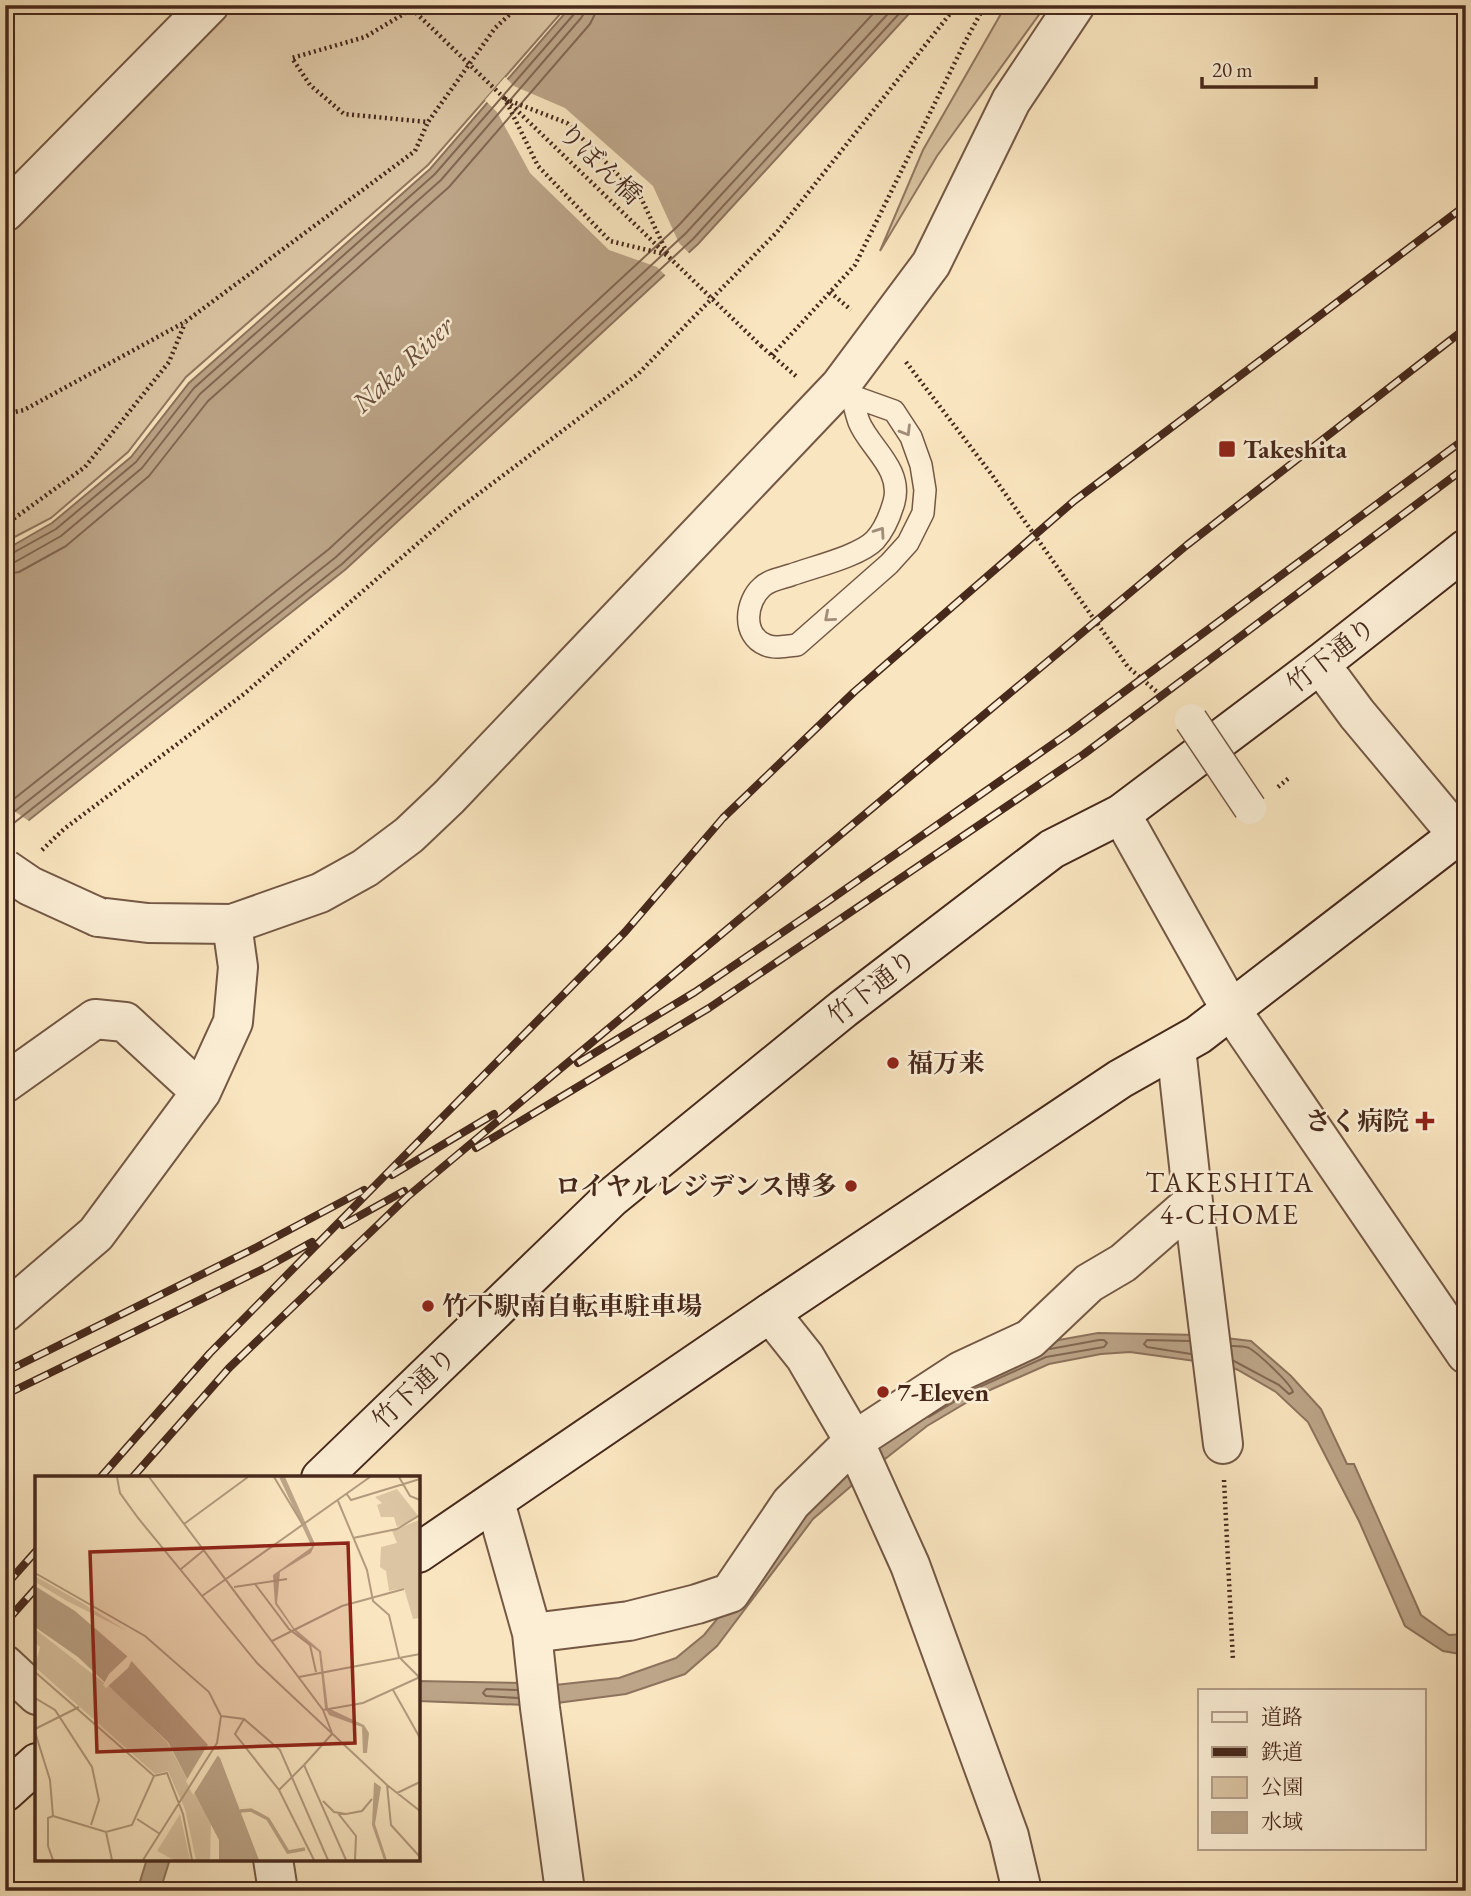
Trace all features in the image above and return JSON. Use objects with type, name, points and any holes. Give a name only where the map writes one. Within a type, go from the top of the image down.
[{"type":"street","points":[[5,212],[209,5]]},
{"type":"street","points":[[20,863],[30,886],[98,917],[148,923],[232,924],[320,893],[365,868],[409,835],[846,391],[931,264],[1011,101],[1075,5]]},
{"type":"street","name":"竹下通り","points":[[323,1476],[611,1198],[843,1009],[1052,849],[1121,814],[1320,664],[1466,549]]},
{"type":"street","points":[[420,1552],[1120,1079],[1198,1035],[1462,833],[1357,714],[1320,664]]},
{"type":"street","points":[[1191,720],[1250,808]]},
{"type":"street","points":[[1121,814],[1231,1010],[1466,1354]]},
{"type":"street","points":[[5,1311],[96,1234],[201,1091],[233,1022],[238,967],[232,924]]},
{"type":"street","points":[[5,1083],[95,1019],[125,1022],[201,1091]]},
{"type":"street","points":[[1176,1048],[1223,1444]]},
{"type":"street","points":[[532,1633],[629,1620],[697,1604],[730,1592],[791,1503],[855,1441],[961,1371],[1030,1339],[1089,1283],[1123,1263],[1193,1202]]},
{"type":"street","points":[[770,1314],[805,1357],[855,1441],[910,1565],[1009,1836],[1022,1891]]},
{"type":"street","points":[[495,1502],[532,1633],[565,1891]]},
{"type":"street","points":[[5,1665],[35,1693]]},
{"type":"street","points":[[5,1792],[35,1765]]},
{"type":"street","points":[[273,1861],[278,1891]]},
{"type":"lane","points":[[846,391],[894,411],[911,437],[921,465],[925,490],[923,513],[908,543],[890,564],[797,645],[765,645],[749,626],[748,609],[753,597],[764,584],[857,552],[874,541],[887,523],[895,499],[893,479],[884,459],[859,424],[846,391]]},
{"type":"path","points":[[5,414],[24,410],[185,322],[415,151],[428,122],[495,28],[520,5]]},
{"type":"path","points":[[20,863],[244,694],[453,513],[638,374],[777,232],[957,5]]},
{"type":"path","points":[[772,355],[855,265],[985,5]]},
{"type":"path","points":[[412,7],[365,37],[292,58],[310,85],[344,114],[428,122]]},
{"type":"path","name":"りぼん橋","points":[[412,7],[761,346],[797,377]]},
{"type":"path","points":[[505,99],[538,166],[610,241],[668,255]]},
{"type":"path","points":[[505,99],[567,123],[641,198],[668,255]]},
{"type":"path","points":[[830,292],[857,315]]},
{"type":"path","points":[[5,525],[85,467],[169,362],[185,322]]},
{"type":"path","points":[[899,352],[992,475],[1128,667],[1191,720]]},
{"type":"path","points":[[1223,1444],[1233,1661]]},
{"type":"green space","points":[[226,5],[568,5],[428,165],[186,377],[128,452],[51,518],[5,542],[5,229]]},
{"type":"green space","points":[[1006,5],[1046,5],[937,156],[880,251],[923,150]]},
{"type":"water","name":"Naka River","points":[[572,5],[917,5],[698,244],[346,569],[5,839],[5,550],[52,523],[131,457],[189,383],[430,169]]},
{"type":"water","points":[[1098,1333],[1200,1335],[1251,1341],[1291,1376],[1321,1409],[1347,1464],[1354,1464],[1421,1615],[1449,1635],[1466,1634],[1466,1655],[1443,1651],[1405,1626],[1359,1521],[1308,1422],[1276,1392],[1217,1361],[1195,1361],[1130,1352],[1101,1354],[1049,1364],[981,1394],[927,1426],[813,1519],[717,1646],[685,1674],[626,1694],[557,1703],[527,1705],[420,1701],[420,1681],[555,1685],[619,1678],[676,1658],[704,1635],[849,1459],[1042,1343]]},
{"type":"water","points":[[146,1861],[169,1861],[160,1891],[137,1891]]},
{"type":"pier","points":[[505,77],[514,86],[565,108],[653,186],[679,243],[691,255],[667,277],[657,267],[609,250],[530,173],[497,112],[485,100]]},
{"type":"pier","points":[[5,805],[32,823],[5,843]]},
{"type":"railway","points":[[102,1476],[210,1353],[625,932],[723,818],[854,692],[1074,501],[1466,205]]},
{"type":"railway","points":[[134,1476],[229,1368],[407,1197],[1187,545],[1466,328]]},
{"type":"railway","points":[[578,1063],[695,992],[1070,732],[1466,438]]},
{"type":"railway","points":[[476,1148],[709,1008],[1084,754],[1466,467]]},
{"type":"railway","points":[[392,1175],[494,1114]]},
{"type":"railway","points":[[5,1372],[257,1247],[364,1190]]},
{"type":"railway","points":[[343,1225],[404,1191]]},
{"type":"railway","points":[[5,1395],[265,1268],[312,1242]]},
{"type":"railway","points":[[5,1586],[35,1552]]},
{"type":"railway","points":[[5,1623],[35,1589]]},
{"type":"place","name":"Takeshita","points":[[1227,449]]},
{"type":"place","name":"福万来","points":[[893,1063]]},
{"type":"place","name":"さく病院","points":[[1425,1121]]},
{"type":"place","name":"ロイヤルレジデンス博多","points":[[851,1186]]},
{"type":"place","name":"竹下駅南自転車駐車場","points":[[428,1306]]},
{"type":"place","name":"7-Eleven","points":[[883,1392]]},
{"type":"district","name":"TAKESHITA 4-CHOME","points":[[1230,1198]]}]
